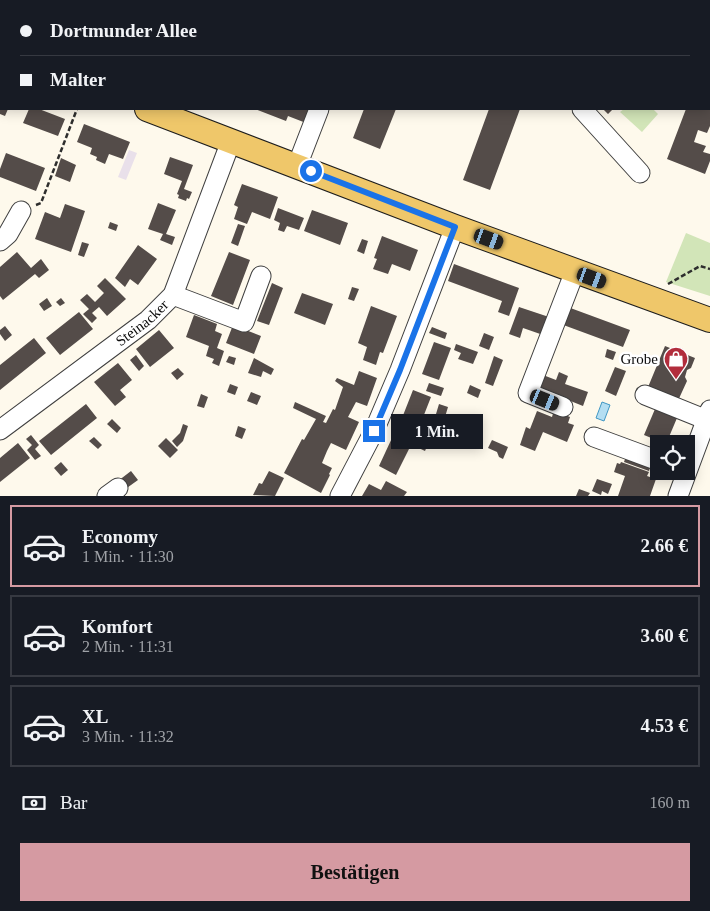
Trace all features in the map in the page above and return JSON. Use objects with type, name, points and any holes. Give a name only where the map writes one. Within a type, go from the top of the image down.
[{"type":"main road","points":[[150,110],[455,227],[710,320]]},
{"type":"street","points":[[297,166],[319,110]]},
{"type":"street","points":[[583,110],[640,173]]},
{"type":"street","name":"Steinacker","points":[[0,430],[148,320],[173,294],[231,141]]},
{"type":"street","points":[[0,241],[8,234],[22,211]]},
{"type":"street","points":[[340,496],[374,431],[455,227]]},
{"type":"street","points":[[562,407],[528,393],[575,271]]},
{"type":"street","points":[[173,294],[244,322],[261,276]]},
{"type":"street","points":[[645,395],[708,415],[695,448]]},
{"type":"street","points":[[594,438],[650,457]]},
{"type":"street","points":[[678,496],[683,480]]},
{"type":"path","points":[[22,211],[41,203],[77,110]]},
{"type":"path","points":[[644,297],[700,266],[710,269]]},
{"type":"shaded area","points":[[129,150],[137,153],[126,180],[118,177]]},
{"type":"green space","points":[[623,110],[654,110],[658,114],[642,132],[620,112]]},
{"type":"green space","points":[[686,233],[710,243],[710,296],[666,282]]},
{"type":"water","points":[[602,402],[610,405],[604,421],[596,418]]},
{"type":"building","points":[[0,110],[8,110],[5,116],[0,114]]},
{"type":"building","points":[[29,110],[42,110],[65,119],[58,136],[23,123]]},
{"type":"building","points":[[258,110],[311,110],[306,123],[288,116],[286,121]]},
{"type":"building","points":[[364,110],[396,110],[380,149],[353,138]]},
{"type":"building","points":[[489,110],[520,110],[490,190],[463,180]]},
{"type":"building","points":[[604,110],[612,110],[608,114]]},
{"type":"building","points":[[686,110],[710,110],[710,126],[707,133],[698,130],[694,142],[706,146],[703,152],[710,154],[710,161],[705,174],[667,159]]},
{"type":"building","points":[[84,124],[130,142],[123,159],[109,154],[105,164],[96,160],[97,157],[90,154],[92,148],[77,142]]},
{"type":"building","points":[[6,153],[45,168],[36,191],[0,177],[0,169]]},
{"type":"building","points":[[170,157],[193,165],[184,189],[192,192],[186,201],[178,198],[179,195],[177,194],[182,181],[164,174]]},
{"type":"building","points":[[61,158],[76,165],[70,182],[55,176]]},
{"type":"building","points":[[242,184],[278,197],[270,219],[252,212],[247,224],[234,219],[238,207],[234,205]]},
{"type":"building","points":[[158,203],[176,210],[166,234],[175,237],[172,245],[160,240],[163,234],[148,229]]},
{"type":"building","points":[[65,204],[85,211],[71,252],[35,239],[45,212],[60,218]]},
{"type":"building","points":[[278,208],[304,218],[299,230],[287,226],[284,232],[278,230],[280,223],[274,220]]},
{"type":"building","points":[[312,210],[348,223],[340,245],[304,231]]},
{"type":"building","points":[[110,222],[118,225],[116,231],[108,228]]},
{"type":"building","points":[[238,224],[245,226],[238,246],[231,243]]},
{"type":"building","points":[[382,236],[418,250],[410,271],[392,264],[388,274],[373,269],[377,259],[374,258]]},
{"type":"building","points":[[362,239],[368,241],[364,254],[357,251]]},
{"type":"building","points":[[82,242],[89,244],[84,257],[78,255]]},
{"type":"building","points":[[138,245],[157,259],[138,285],[130,279],[125,287],[115,278]]},
{"type":"building","points":[[17,252],[31,268],[41,259],[49,270],[39,278],[35,274],[3,300],[0,296],[0,267]]},
{"type":"building","points":[[229,252],[250,260],[233,305],[211,296]]},
{"type":"building","points":[[454,264],[519,288],[509,316],[498,312],[502,301],[448,281]]},
{"type":"building","points":[[105,278],[126,299],[107,316],[99,307],[92,313],[97,318],[92,323],[83,314],[89,309],[80,300],[87,294],[95,302],[104,293],[97,286]]},
{"type":"building","points":[[272,283],[283,288],[269,325],[257,321]]},
{"type":"building","points":[[352,287],[359,289],[354,301],[348,299]]},
{"type":"building","points":[[302,293],[333,304],[325,325],[294,313]]},
{"type":"building","points":[[47,298],[52,306],[44,311],[39,304]]},
{"type":"building","points":[[61,298],[65,303],[60,306],[56,302]]},
{"type":"building","points":[[371,306],[397,316],[383,353],[380,352],[376,365],[363,360],[367,347],[358,343]]},
{"type":"building","points":[[565,306],[630,330],[623,347],[558,323]]},
{"type":"building","points":[[519,307],[552,318],[546,336],[523,328],[520,338],[509,334]]},
{"type":"building","points":[[79,312],[93,329],[60,355],[46,338]]},
{"type":"building","points":[[194,315],[217,324],[215,331],[222,334],[217,348],[224,351],[219,366],[212,363],[214,359],[206,356],[209,346],[186,337]]},
{"type":"building","points":[[233,325],[261,336],[254,354],[226,343]]},
{"type":"building","points":[[5,326],[12,335],[5,341],[0,334],[0,330]]},
{"type":"building","points":[[432,327],[447,333],[445,339],[429,333]]},
{"type":"building","points":[[159,330],[174,348],[150,367],[136,349]]},
{"type":"building","points":[[484,333],[494,337],[489,350],[479,346]]},
{"type":"building","points":[[34,338],[46,353],[0,390],[0,365]]},
{"type":"building","points":[[434,342],[451,348],[439,380],[422,374]]},
{"type":"building","points":[[456,344],[478,352],[473,364],[458,359],[461,353],[454,350]]},
{"type":"building","points":[[665,346],[695,358],[691,368],[687,370],[685,377],[687,381],[676,405],[646,392]]},
{"type":"building","points":[[607,349],[616,352],[613,360],[605,357]]},
{"type":"building","points":[[136,355],[144,366],[139,371],[130,360]]},
{"type":"building","points":[[229,356],[236,358],[234,365],[226,362]]},
{"type":"building","points":[[494,356],[503,360],[493,386],[485,383]]},
{"type":"building","points":[[254,358],[274,369],[271,375],[263,371],[261,377],[248,373]]},
{"type":"building","points":[[118,363],[132,380],[120,390],[126,397],[115,406],[94,382]]},
{"type":"building","points":[[615,367],[626,371],[616,396],[605,391]]},
{"type":"building","points":[[178,368],[184,374],[177,380],[171,373]]},
{"type":"building","points":[[359,371],[377,378],[367,406],[356,402],[348,417],[359,422],[346,450],[331,443],[327,451],[322,463],[332,468],[321,493],[284,473],[302,439],[304,440],[316,419],[293,408],[295,402],[326,416],[323,422],[326,423],[333,409],[335,410],[343,387],[335,381],[337,378],[354,385]]},
{"type":"building","points":[[559,372],[568,376],[565,384],[588,392],[583,406],[538,388],[543,375],[556,380]]},
{"type":"building","points":[[429,383],[444,388],[441,396],[426,391]]},
{"type":"building","points":[[230,384],[238,387],[235,395],[227,392]]},
{"type":"building","points":[[470,385],[481,390],[478,398],[467,393]]},
{"type":"building","points":[[413,390],[431,397],[420,425],[402,418]]},
{"type":"building","points":[[251,392],[261,396],[257,405],[247,401]]},
{"type":"building","points":[[201,394],[208,397],[204,408],[197,406]]},
{"type":"building","points":[[86,404],[97,418],[51,455],[39,441]]},
{"type":"building","points":[[439,404],[448,407],[445,417],[436,414]]},
{"type":"building","points":[[655,409],[677,418],[670,435],[650,435],[650,437],[644,435]]},
{"type":"building","points":[[554,410],[570,417],[568,423],[574,425],[567,442],[543,432],[535,451],[520,445],[526,427],[530,429],[537,411],[552,417]]},
{"type":"building","points":[[112,419],[121,428],[117,433],[107,424]]},
{"type":"building","points":[[183,424],[188,426],[183,441],[177,447],[172,441],[180,433]]},
{"type":"building","points":[[238,426],[246,429],[242,439],[235,436]]},
{"type":"building","points":[[31,435],[39,445],[35,449],[41,456],[35,460],[27,450],[32,445],[26,439]]},
{"type":"building","points":[[407,435],[428,444],[425,451],[404,441]]},
{"type":"building","points":[[94,437],[102,445],[98,449],[89,441]]},
{"type":"building","points":[[166,438],[178,450],[170,458],[158,446]]},
{"type":"building","points":[[392,438],[410,447],[396,475],[379,466]]},
{"type":"building","points":[[492,440],[508,447],[503,459],[499,457],[497,452],[488,448]]},
{"type":"building","points":[[18,443],[30,458],[0,482],[0,458]]},
{"type":"building","points":[[626,456],[650,465],[650,468],[649,471],[624,462]]},
{"type":"building","points":[[61,462],[68,470],[61,476],[54,468]]},
{"type":"building","points":[[621,462],[649,472],[647,476],[650,477],[650,480],[656,480],[650,496],[618,496],[625,476],[614,472],[617,463],[620,464]]},
{"type":"building","points":[[131,471],[138,480],[124,490],[118,481]]},
{"type":"building","points":[[269,471],[284,478],[275,496],[253,495],[259,483],[262,484]]},
{"type":"building","points":[[597,479],[612,484],[608,494],[602,491],[601,495],[592,491]]},
{"type":"building","points":[[386,481],[407,492],[404,496],[362,496],[369,484],[381,490]]},
{"type":"building","points":[[579,489],[590,493],[588,496],[576,496]]},
{"type":"place","name":"Grobe","points":[[676,380]]},
{"type":"route","points":[[311,171],[455,227],[400,370],[374,431]]}]
